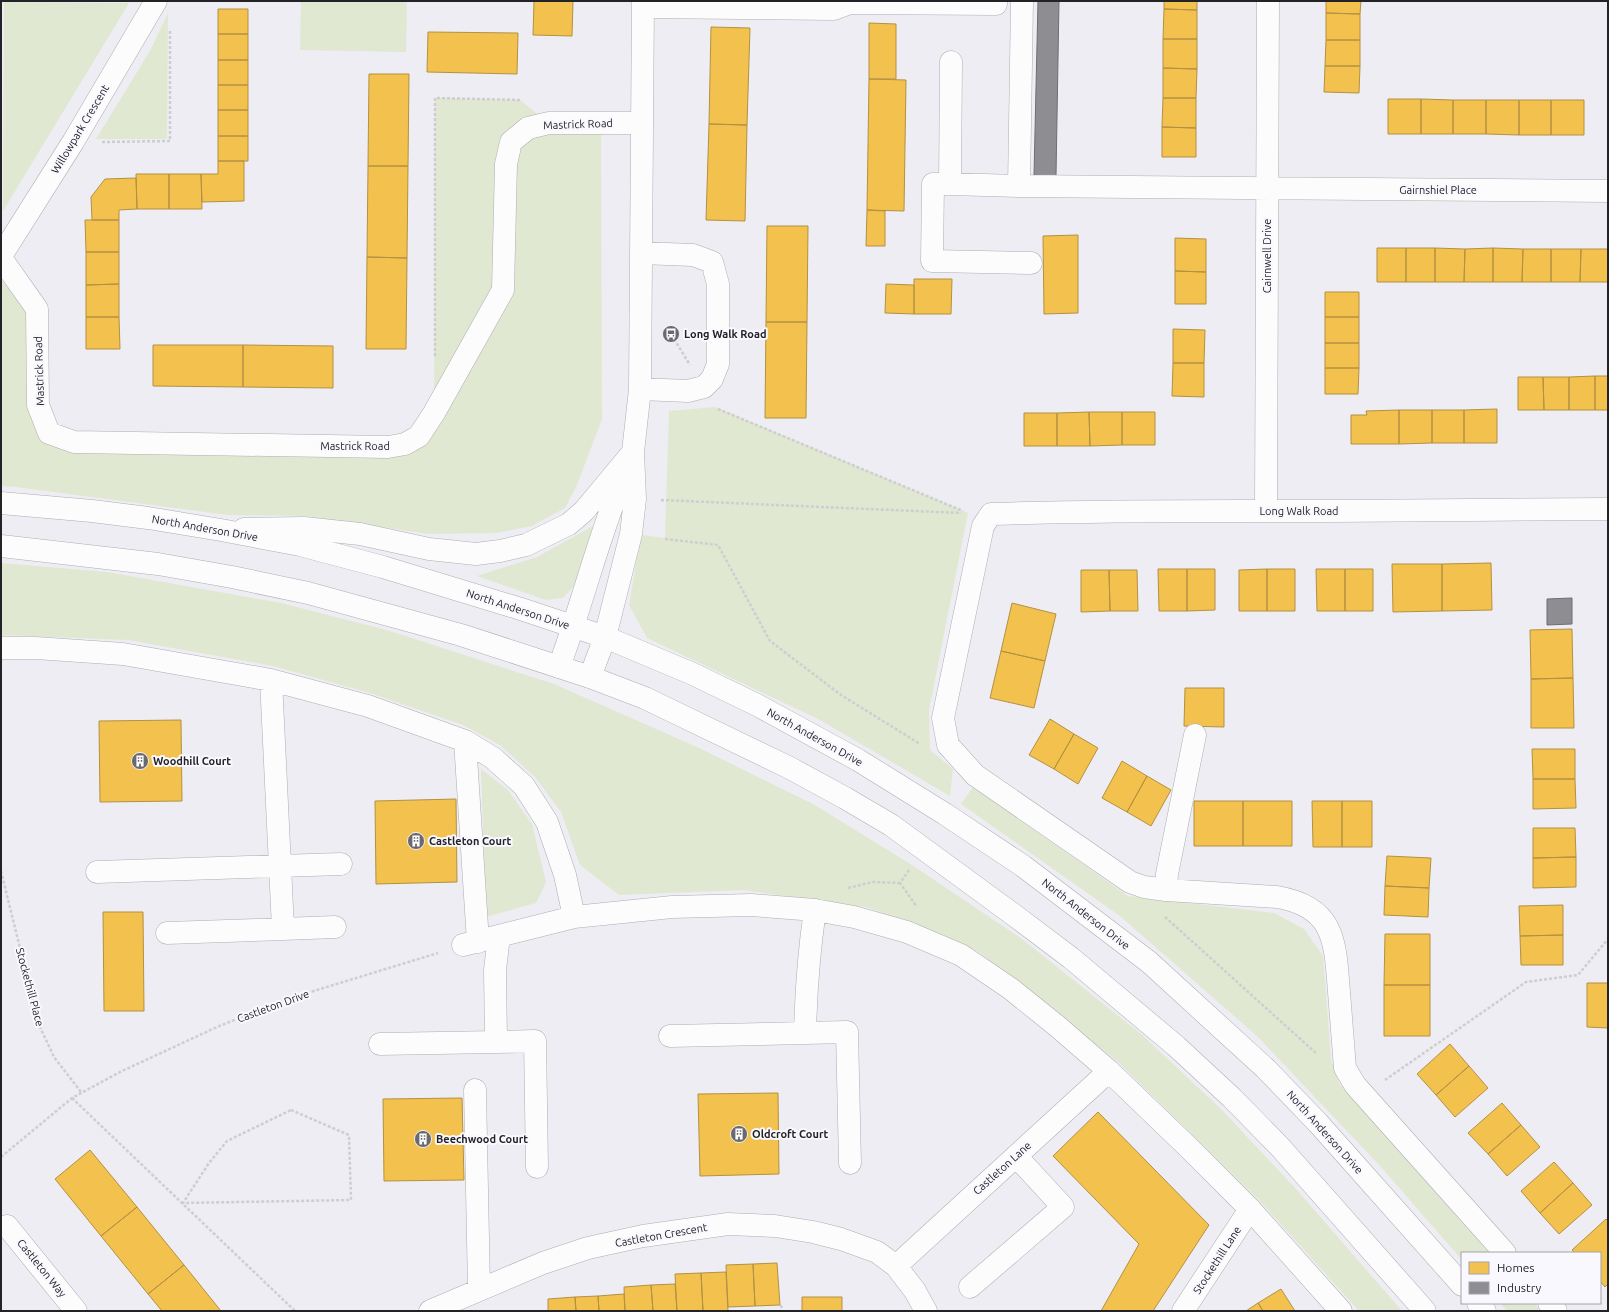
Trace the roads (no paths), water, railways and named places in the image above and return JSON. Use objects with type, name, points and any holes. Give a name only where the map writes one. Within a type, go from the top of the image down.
[{"type":"street","name":"Willowpark Crescent","points":[[1,257],[73,142],[156,1]]},
{"type":"street","points":[[1019,186],[1022,1]]},
{"type":"street","name":"Cairnwell Drive","points":[[1266,510],[1268,1]]},
{"type":"street","points":[[590,677],[605,637],[631,534],[635,499],[633,452],[640,389],[643,4],[834,8],[850,2],[996,4]]},
{"type":"street","points":[[950,184],[952,62]]},
{"type":"street","name":"Mastrick Road","points":[[1,257],[37,309],[38,405],[49,433],[74,442],[388,447],[405,444],[419,436],[434,413],[503,290],[506,164],[511,142],[528,128],[549,123],[642,123]]},
{"type":"street","name":"Gairnshiel Place","points":[[1031,263],[932,261],[933,184],[1267,189],[1608,191]]},
{"type":"street","points":[[640,389],[688,391],[704,387],[712,379],[718,364],[718,284],[712,262],[693,255],[641,253]]},
{"type":"street","points":[[221,530],[304,528],[360,534],[437,550],[476,554],[500,551],[526,545],[569,524],[584,511],[633,452]]},
{"type":"street","points":[[559,667],[574,627],[616,494],[633,452]]},
{"type":"street","name":"North Anderson Drive","points":[[1,503],[134,516],[221,530],[300,545],[383,567],[521,609],[605,637],[693,674],[757,705],[858,760],[945,814],[1023,866],[1149,962],[1266,1069],[1318,1123],[1461,1284]]},
{"type":"street","name":"Long Walk Road","points":[[1166,890],[1144,887],[1130,882],[975,775],[948,745],[944,718],[983,526],[991,514],[1040,512],[1266,510],[1608,509]]},
{"type":"street","points":[[1,546],[158,564],[308,593],[461,635],[590,677],[645,698],[790,768],[891,825],[1014,915],[1120,998],[1176,1046],[1231,1097],[1324,1196],[1425,1311]]},
{"type":"street","points":[[1,648],[36,648],[123,654],[271,680],[368,706],[465,741],[493,758],[524,786],[547,822],[565,875],[574,917]]},
{"type":"street","points":[[271,680],[283,929]]},
{"type":"street","points":[[1195,735],[1167,874],[1166,890],[1277,897],[1293,900],[1316,913],[1324,921],[1334,941],[1345,1068],[1355,1085],[1504,1252]]},
{"type":"street","points":[[465,741],[470,943],[574,917],[672,907],[751,905],[815,910],[854,918],[907,932],[961,955],[1011,989],[1109,1071],[1189,1148],[1250,1210],[1341,1311]]},
{"type":"street","points":[[97,872],[341,864]]},
{"type":"street","points":[[805,1033],[808,960],[815,910]]},
{"type":"street","points":[[167,933],[335,927]]},
{"type":"street","points":[[496,1042],[495,970],[499,936]]},
{"type":"street","points":[[670,1036],[847,1032],[850,1163]]},
{"type":"street","points":[[380,1044],[535,1041],[537,1167]]},
{"type":"street","name":"Castleton Lane","points":[[896,1266],[1109,1071]]},
{"type":"street","points":[[475,1090],[479,1289]]},
{"type":"street","points":[[970,1287],[1063,1207],[1016,1156]]},
{"type":"street","name":"Stockethill Lane","points":[[1183,1311],[1250,1210]]},
{"type":"street","name":"Castleton Crescent","points":[[430,1311],[543,1263],[588,1248],[643,1236],[728,1224],[775,1226],[827,1235],[877,1252],[896,1266],[915,1292],[926,1311]]},
{"type":"street","name":"Castleton Way","points":[[7,1226],[76,1311]]},
{"type":"place","name":"Long Walk Road","points":[[671,334]]},
{"type":"place","name":"Woodhill Court","points":[[140,761]]},
{"type":"place","name":"Castleton Court","points":[[416,841]]},
{"type":"place","name":"Oldcroft Court","points":[[739,1134]]},
{"type":"place","name":"Beechwood Court","points":[[423,1139]]}]
